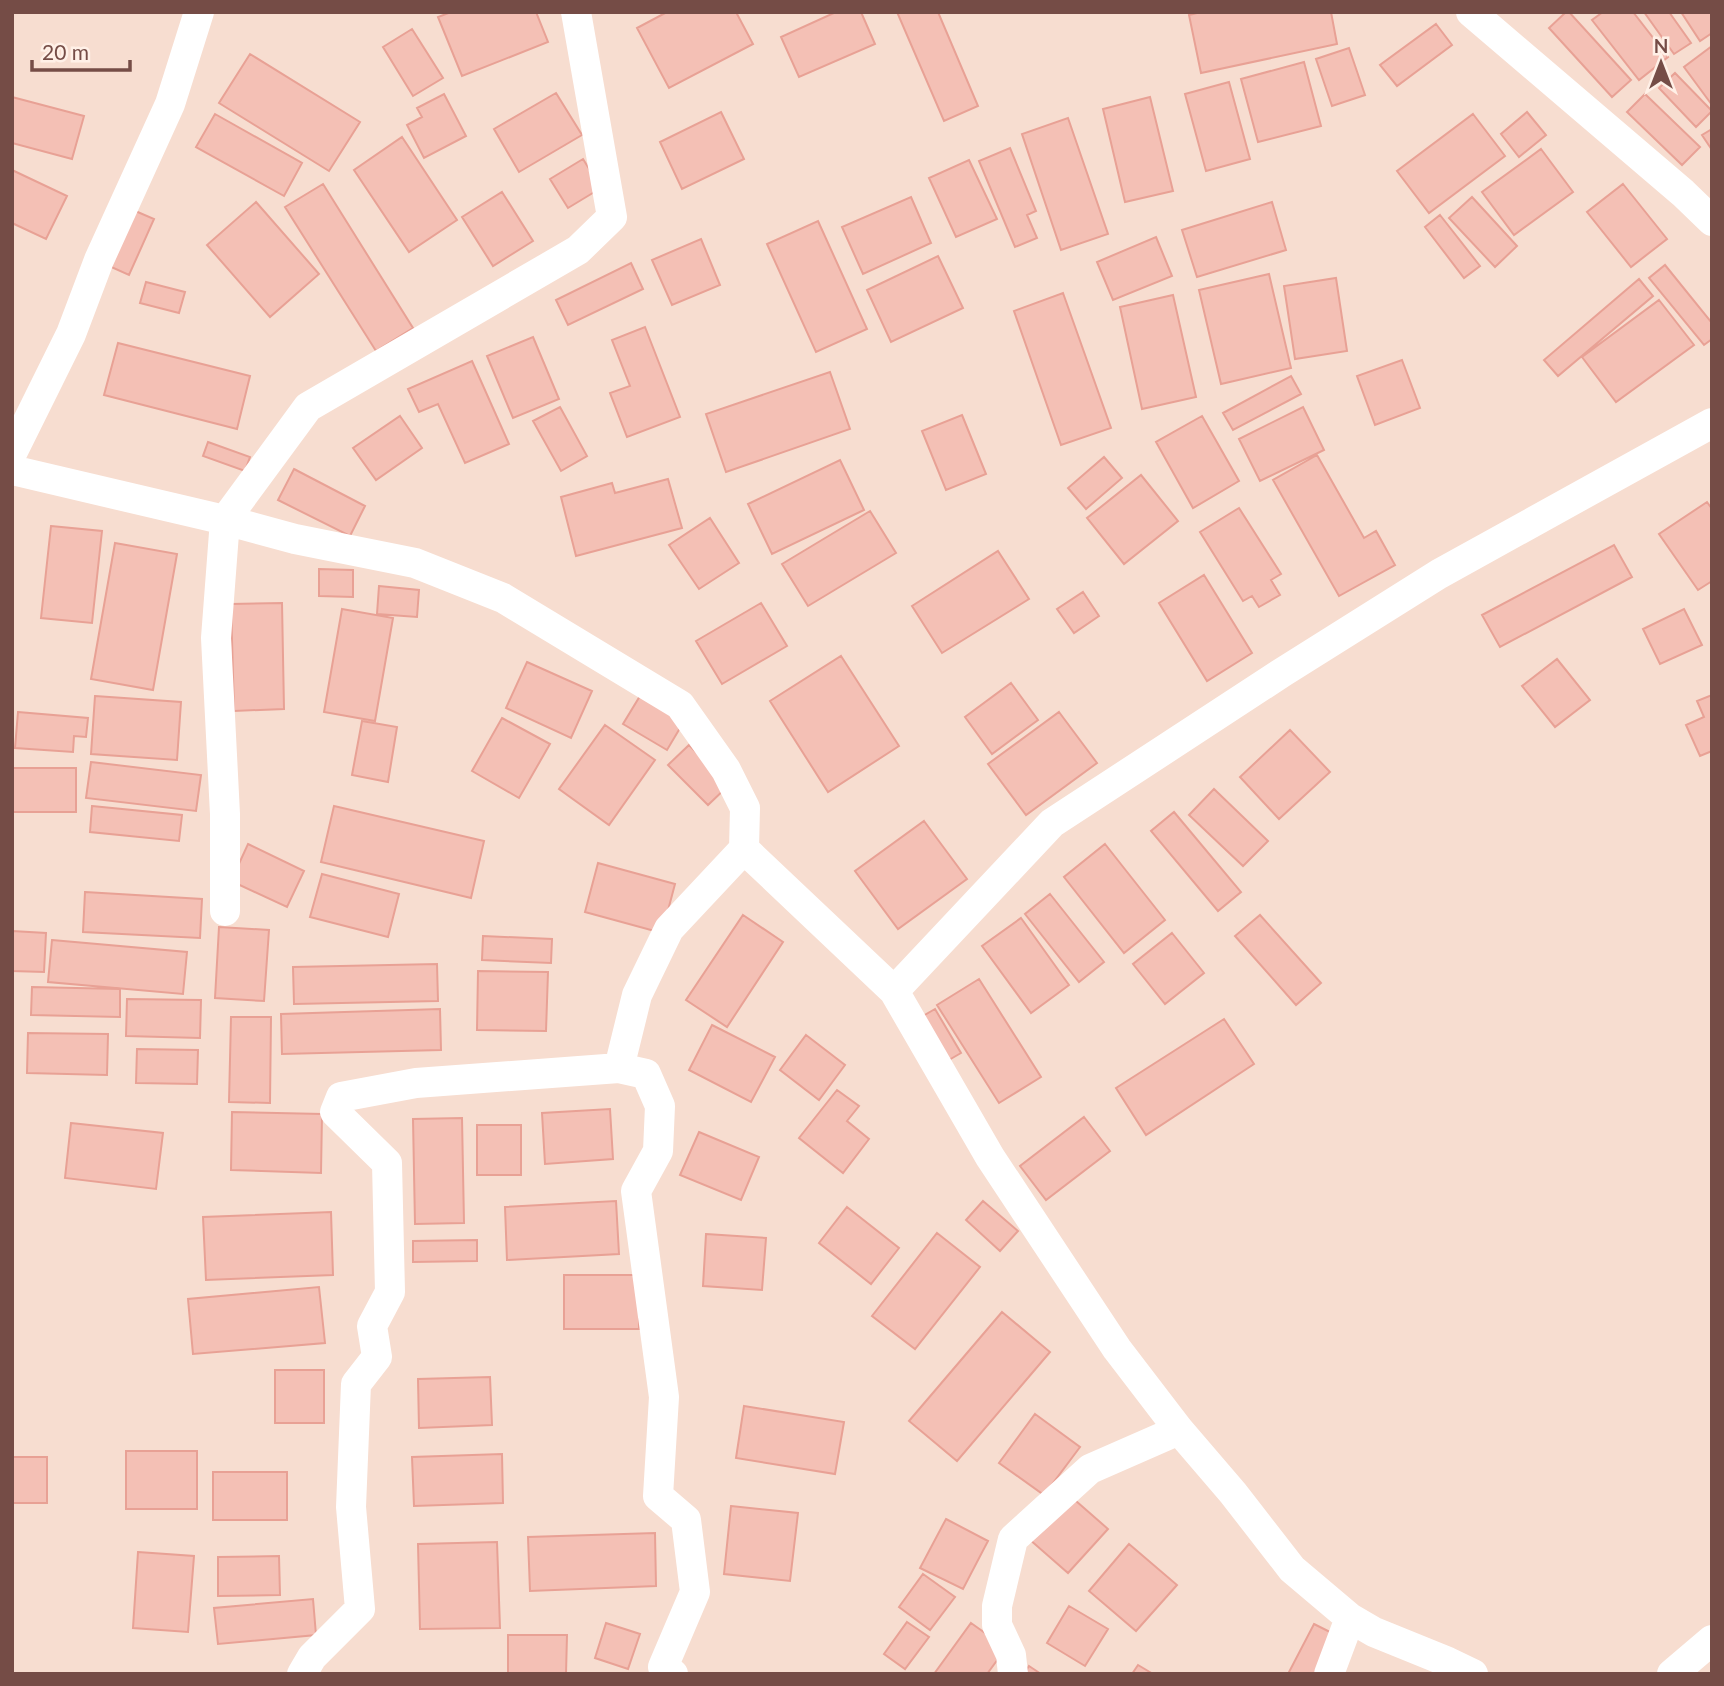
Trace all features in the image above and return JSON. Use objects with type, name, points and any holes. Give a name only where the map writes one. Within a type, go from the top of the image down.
[{"type":"street","points":[[12,453],[71,334],[99,260],[170,104],[199,12]]},
{"type":"street","points":[[225,911],[225,814],[216,638],[225,520],[308,407],[579,250],[612,218],[576,12]]},
{"type":"street","points":[[1471,12],[1683,193],[1712,221]]},
{"type":"street","points":[[894,991],[1052,823],[1439,574],[1712,423]]},
{"type":"street","points":[[12,470],[295,539],[415,563],[503,598],[680,705],[726,770],[745,808],[744,849],[669,929],[637,995],[619,1068]]},
{"type":"street","points":[[744,849],[894,991],[998,1169],[1117,1349],[1292,1569],[1350,1618],[1374,1632],[1473,1674]]},
{"type":"street","points":[[302,1674],[312,1657],[360,1609],[351,1507],[356,1384],[377,1357],[372,1326],[390,1292],[387,1163],[335,1112],[341,1097],[416,1083],[619,1068],[646,1074],[660,1106],[658,1151],[636,1191],[664,1397],[658,1496],[686,1520],[695,1592],[668,1670],[694,1674]]},
{"type":"street","points":[[1013,1674],[1011,1655],[997,1625],[997,1606],[1013,1539],[1090,1469],[1179,1430]]},
{"type":"street","points":[[1329,1674],[1350,1618]]},
{"type":"street","points":[[1672,1674],[1712,1640]]},
{"type":"shaded area","points":[[12,12],[1712,12],[1712,1674],[12,1674]]},
{"type":"building","points":[[451,12],[536,12],[548,42],[462,76],[438,17]]},
{"type":"building","points":[[667,12],[736,12],[753,44],[669,88],[637,28]]},
{"type":"building","points":[[836,12],[861,12],[875,44],[799,77],[781,37]]},
{"type":"building","points":[[897,12],[938,12],[978,106],[944,121]]},
{"type":"building","points":[[1201,12],[1331,12],[1337,44],[1201,73],[1189,15]]},
{"type":"building","points":[[1569,12],[1631,80],[1612,97],[1549,28]]},
{"type":"building","points":[[1603,12],[1633,12],[1668,57],[1639,80],[1592,20]]},
{"type":"building","points":[[1644,12],[1669,12],[1691,43],[1674,54]]},
{"type":"building","points":[[1681,12],[1712,12],[1712,33],[1700,41]]},
{"type":"building","points":[[1436,24],[1452,45],[1397,86],[1380,65]]},
{"type":"building","points":[[412,29],[443,78],[413,96],[383,47]]},
{"type":"building","points":[[1712,46],[1712,105],[1684,67]]},
{"type":"building","points":[[1349,48],[1365,95],[1332,106],[1316,59]]},
{"type":"building","points":[[250,54],[360,122],[329,171],[219,103]]},
{"type":"building","points":[[1304,62],[1321,126],[1258,142],[1241,79]]},
{"type":"building","points":[[1675,73],[1712,111],[1696,127],[1659,88]]},
{"type":"building","points":[[1229,82],[1250,159],[1206,171],[1185,94]]},
{"type":"building","points":[[556,93],[582,135],[519,172],[494,129]]},
{"type":"building","points":[[444,94],[466,136],[424,158],[407,125],[422,117],[417,108]]},
{"type":"building","points":[[1645,94],[1700,147],[1682,165],[1627,112]]},
{"type":"building","points":[[12,97],[84,116],[72,159],[12,143]]},
{"type":"building","points":[[1150,97],[1173,191],[1125,202],[1103,109]]},
{"type":"building","points":[[721,112],[744,159],[682,189],[660,142]]},
{"type":"building","points":[[1527,112],[1546,135],[1519,157],[1501,134]]},
{"type":"building","points":[[215,114],[302,163],[284,196],[196,147]]},
{"type":"building","points":[[1473,114],[1505,156],[1429,213],[1397,171]]},
{"type":"building","points":[[1068,118],[1108,234],[1061,250],[1022,134]]},
{"type":"building","points":[[1712,129],[1712,150],[1702,135]]},
{"type":"building","points":[[402,137],[457,220],[409,252],[354,170]]},
{"type":"building","points":[[1010,148],[1036,211],[1027,215],[1037,238],[1015,247],[979,161]]},
{"type":"building","points":[[1541,149],[1573,192],[1514,235],[1482,192]]},
{"type":"building","points":[[583,159],[601,188],[568,208],[550,179]]},
{"type":"building","points":[[969,160],[997,219],[956,237],[929,178]]},
{"type":"building","points":[[12,170],[67,196],[46,239],[12,223]]},
{"type":"building","points":[[323,184],[413,328],[376,351],[285,207]]},
{"type":"building","points":[[1623,184],[1667,239],[1631,267],[1587,212]]},
{"type":"building","points":[[502,192],[533,241],[493,266],[462,217]]},
{"type":"building","points":[[911,197],[931,243],[863,274],[842,227]]},
{"type":"building","points":[[1472,197],[1517,246],[1495,267],[1449,218]]},
{"type":"building","points":[[256,202],[319,274],[270,317],[207,245]]},
{"type":"building","points":[[1272,202],[1286,250],[1197,277],[1182,230]]},
{"type":"building","points":[[133,210],[154,219],[129,275],[109,266]]},
{"type":"building","points":[[1440,215],[1480,266],[1464,278],[1425,227]]},
{"type":"building","points":[[818,221],[867,329],[816,352],[767,244]]},
{"type":"building","points":[[1156,237],[1172,276],[1113,300],[1097,262]]},
{"type":"building","points":[[701,239],[720,285],[672,305],[652,260]]},
{"type":"building","points":[[938,256],[963,308],[891,342],[867,290]]},
{"type":"building","points":[[631,263],[643,289],[568,325],[556,300]]},
{"type":"building","points":[[1665,265],[1712,323],[1712,339],[1704,345],[1649,278]]},
{"type":"building","points":[[1269,274],[1291,368],[1221,384],[1199,290]]},
{"type":"building","points":[[1336,278],[1347,351],[1295,359],[1284,286]]},
{"type":"building","points":[[1639,279],[1653,296],[1558,376],[1544,360]]},
{"type":"building","points":[[146,282],[185,292],[179,313],[140,303]]},
{"type":"building","points":[[1063,293],[1111,428],[1061,445],[1014,311]]},
{"type":"building","points":[[1173,295],[1196,397],[1142,409],[1120,307]]},
{"type":"building","points":[[1659,300],[1694,345],[1616,402],[1582,357]]},
{"type":"building","points":[[645,327],[680,417],[627,437],[610,393],[630,386],[612,340]]},
{"type":"building","points":[[533,337],[559,399],[513,418],[487,356]]},
{"type":"building","points":[[118,343],[250,376],[237,429],[104,395]]},
{"type":"building","points":[[1402,360],[1420,408],[1375,425],[1357,376]]},
{"type":"building","points":[[472,361],[509,444],[465,463],[438,404],[419,412],[408,389]]},
{"type":"building","points":[[830,372],[850,429],[726,472],[706,414]]},
{"type":"building","points":[[1291,376],[1301,394],[1233,430],[1223,413]]},
{"type":"building","points":[[560,407],[587,456],[561,471],[533,421]]},
{"type":"building","points":[[1303,407],[1324,450],[1260,481],[1239,439]]},
{"type":"building","points":[[962,415],[986,474],[946,490],[922,431]]},
{"type":"building","points":[[400,416],[422,448],[376,480],[353,448]]},
{"type":"building","points":[[1202,416],[1239,481],[1193,508],[1156,442]]},
{"type":"building","points":[[208,442],[250,457],[245,471],[203,456]]},
{"type":"building","points":[[1317,455],[1364,538],[1376,531],[1395,565],[1339,596],[1273,480]]},
{"type":"building","points":[[1104,457],[1122,478],[1086,509],[1068,488]]},
{"type":"building","points":[[840,460],[864,510],[772,554],[748,504]]},
{"type":"building","points":[[294,469],[365,506],[350,536],[278,500]]},
{"type":"building","points":[[1141,475],[1178,521],[1124,564],[1087,518]]},
{"type":"building","points":[[668,479],[682,528],[576,556],[561,497],[612,483],[615,493]]},
{"type":"building","points":[[1707,502],[1712,509],[1712,581],[1698,590],[1659,534]]},
{"type":"building","points":[[1239,508],[1281,574],[1271,580],[1280,595],[1259,607],[1252,596],[1243,601],[1200,532]]},
{"type":"building","points":[[870,511],[896,553],[808,606],[782,564]]},
{"type":"building","points":[[710,518],[739,563],[699,589],[669,545]]},
{"type":"building","points":[[51,526],[102,531],[92,623],[41,618]]},
{"type":"building","points":[[115,543],[177,554],[153,690],[91,679]]},
{"type":"building","points":[[1614,545],[1632,577],[1500,647],[1482,615]]},
{"type":"building","points":[[998,551],[1029,599],[942,653],[912,606]]},
{"type":"building","points":[[319,569],[353,570],[353,597],[319,596]]},
{"type":"building","points":[[1204,575],[1252,653],[1207,681],[1159,603]]},
{"type":"building","points":[[379,586],[419,590],[417,617],[377,614]]},
{"type":"building","points":[[1083,592],[1099,616],[1074,633],[1057,609]]},
{"type":"building","points":[[282,603],[284,709],[234,711],[231,604]]},
{"type":"building","points":[[761,603],[787,646],[722,684],[696,641]]},
{"type":"building","points":[[342,609],[393,618],[375,721],[324,712]]},
{"type":"building","points":[[1684,609],[1702,645],[1660,664],[1643,629]]},
{"type":"building","points":[[841,656],[899,746],[828,792],[770,701]]},
{"type":"building","points":[[1557,659],[1590,700],[1555,727],[1522,686]]},
{"type":"building","points":[[527,662],[592,691],[571,738],[506,708]]},
{"type":"building","points":[[1011,683],[1038,720],[992,754],[965,717]]},
{"type":"building","points":[[1712,695],[1712,751],[1700,756],[1686,725],[1704,717],[1697,701]]},
{"type":"building","points":[[95,696],[181,702],[177,760],[91,754]]},
{"type":"building","points":[[640,696],[683,723],[667,750],[623,724]]},
{"type":"building","points":[[18,712],[88,718],[86,737],[74,736],[73,752],[15,748]]},
{"type":"building","points":[[1059,712],[1097,763],[1026,815],[988,764]]},
{"type":"building","points":[[502,718],[550,744],[519,798],[472,771]]},
{"type":"building","points":[[362,721],[397,727],[388,782],[352,775]]},
{"type":"building","points":[[605,725],[655,760],[609,825],[559,789]]},
{"type":"building","points":[[1290,730],[1330,772],[1279,819],[1240,777]]},
{"type":"building","points":[[689,745],[729,785],[708,805],[668,765]]},
{"type":"building","points":[[91,762],[201,775],[196,811],[86,798]]},
{"type":"building","points":[[12,768],[76,768],[76,812],[12,812]]},
{"type":"building","points":[[1214,789],[1268,841],[1243,866],[1189,815]]},
{"type":"building","points":[[92,806],[182,815],[179,841],[90,832]]},
{"type":"building","points":[[334,806],[484,841],[471,898],[321,862]]},
{"type":"building","points":[[1174,812],[1241,892],[1218,911],[1151,831]]},
{"type":"building","points":[[924,821],[967,879],[898,929],[855,871]]},
{"type":"building","points":[[248,844],[304,871],[287,907],[231,881]]},
{"type":"building","points":[[1105,844],[1165,920],[1124,953],[1064,877]]},
{"type":"building","points":[[598,863],[675,884],[662,933],[585,912]]},
{"type":"building","points":[[322,874],[399,894],[388,937],[310,917]]},
{"type":"building","points":[[85,892],[202,899],[200,938],[83,932]]},
{"type":"building","points":[[1050,894],[1104,962],[1079,982],[1025,914]]},
{"type":"building","points":[[743,915],[783,942],[727,1027],[686,1000]]},
{"type":"building","points":[[1260,915],[1321,983],[1296,1005],[1235,936]]},
{"type":"building","points":[[1021,918],[1069,985],[1031,1013],[982,946]]},
{"type":"building","points":[[219,927],[269,930],[264,1001],[215,998]]},
{"type":"building","points":[[12,931],[46,933],[44,972],[12,971]]},
{"type":"building","points":[[1172,933],[1204,973],[1165,1004],[1133,964]]},
{"type":"building","points":[[483,936],[552,939],[551,963],[482,960]]},
{"type":"building","points":[[52,940],[187,952],[183,994],[48,982]]},
{"type":"building","points":[[437,964],[438,1001],[294,1004],[293,967]]},
{"type":"building","points":[[478,971],[548,972],[546,1031],[477,1030]]},
{"type":"building","points":[[979,979],[1041,1077],[999,1103],[937,1005]]},
{"type":"building","points":[[32,987],[120,989],[120,1017],[31,1015]]},
{"type":"building","points":[[127,999],[201,1000],[200,1038],[126,1036]]},
{"type":"building","points":[[440,1009],[441,1050],[282,1054],[281,1014]]},
{"type":"building","points":[[935,1009],[961,1053],[942,1064],[916,1020]]},
{"type":"building","points":[[231,1017],[271,1017],[270,1103],[229,1102]]},
{"type":"building","points":[[1224,1019],[1254,1064],[1146,1135],[1116,1088]]},
{"type":"building","points":[[712,1025],[775,1057],[751,1102],[689,1070]]},
{"type":"building","points":[[28,1033],[108,1034],[107,1075],[27,1073]]},
{"type":"building","points":[[806,1035],[845,1065],[819,1100],[780,1070]]},
{"type":"building","points":[[137,1049],[198,1050],[197,1084],[136,1083]]},
{"type":"building","points":[[837,1090],[859,1106],[847,1121],[869,1139],[843,1173],[799,1138]]},
{"type":"building","points":[[610,1109],[613,1159],[545,1164],[542,1113]]},
{"type":"building","points":[[232,1112],[322,1114],[321,1173],[231,1170]]},
{"type":"building","points":[[1084,1117],[1110,1151],[1046,1200],[1020,1166]]},
{"type":"building","points":[[462,1118],[464,1223],[415,1224],[413,1119]]},
{"type":"building","points":[[71,1123],[163,1133],[156,1189],[65,1178]]},
{"type":"building","points":[[477,1125],[521,1125],[521,1175],[477,1175]]},
{"type":"building","points":[[699,1132],[759,1157],[741,1200],[680,1175]]},
{"type":"building","points":[[616,1201],[619,1254],[507,1260],[505,1207]]},
{"type":"building","points":[[983,1201],[1018,1231],[1000,1251],[966,1220]]},
{"type":"building","points":[[847,1207],[899,1248],[871,1284],[819,1243]]},
{"type":"building","points":[[331,1212],[333,1275],[206,1280],[203,1217]]},
{"type":"building","points":[[937,1233],[980,1267],[915,1349],[872,1316]]},
{"type":"building","points":[[706,1234],[766,1238],[762,1290],[703,1286]]},
{"type":"building","points":[[477,1240],[477,1261],[413,1262],[413,1241]]},
{"type":"building","points":[[564,1275],[639,1275],[639,1329],[564,1329]]},
{"type":"building","points":[[319,1287],[325,1343],[193,1354],[188,1299]]},
{"type":"building","points":[[1002,1312],[1050,1352],[957,1461],[909,1421]]},
{"type":"building","points":[[275,1370],[324,1370],[324,1423],[275,1423]]},
{"type":"building","points":[[490,1377],[492,1425],[419,1428],[418,1379]]},
{"type":"building","points":[[744,1406],[844,1422],[835,1474],[736,1458]]},
{"type":"building","points":[[1035,1414],[1080,1447],[1044,1495],[999,1463]]},
{"type":"building","points":[[126,1451],[197,1451],[197,1509],[126,1509]]},
{"type":"building","points":[[502,1454],[503,1503],[414,1506],[412,1457]]},
{"type":"building","points":[[12,1457],[47,1457],[47,1503],[12,1503]]},
{"type":"building","points":[[213,1472],[287,1472],[287,1520],[213,1520]]},
{"type":"building","points":[[1068,1494],[1108,1529],[1068,1573],[1029,1539]]},
{"type":"building","points":[[731,1506],[798,1513],[790,1581],[724,1574]]},
{"type":"building","points":[[946,1519],[988,1541],[963,1589],[920,1568]]},
{"type":"building","points":[[655,1533],[656,1586],[530,1591],[528,1537]]},
{"type":"building","points":[[497,1542],[500,1628],[420,1629],[418,1544]]},
{"type":"building","points":[[1129,1544],[1177,1585],[1136,1631],[1089,1591]]},
{"type":"building","points":[[138,1552],[194,1556],[188,1632],[133,1628]]},
{"type":"building","points":[[279,1556],[280,1595],[218,1596],[218,1557]]},
{"type":"building","points":[[923,1574],[955,1597],[930,1630],[899,1607]]},
{"type":"building","points":[[313,1599],[316,1635],[218,1644],[214,1608]]},
{"type":"building","points":[[1069,1606],[1108,1629],[1085,1666],[1047,1643]]},
{"type":"building","points":[[907,1622],[929,1637],[905,1669],[884,1654]]},
{"type":"building","points":[[606,1623],[640,1634],[628,1669],[595,1658]]},
{"type":"building","points":[[971,1623],[1006,1648],[987,1674],[934,1674]]},
{"type":"building","points":[[1314,1624],[1334,1634],[1314,1674],[1288,1674]]},
{"type":"building","points":[[508,1635],[567,1635],[566,1674],[508,1674]]},
{"type":"building","points":[[1138,1665],[1153,1674],[1132,1674]]},
{"type":"building","points":[[1029,1666],[1041,1674],[1024,1674]]}]
